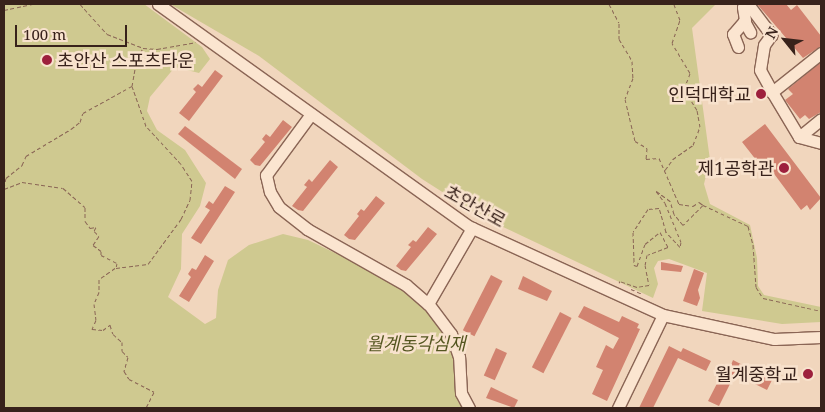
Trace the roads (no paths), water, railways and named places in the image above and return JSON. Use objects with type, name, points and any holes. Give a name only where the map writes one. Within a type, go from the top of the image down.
[{"type":"street","name":"초안산로","points":[[158,4],[275,87],[430,202],[472,228],[663,315],[774,339],[821,336]]},
{"type":"street","points":[[750,32],[744,21],[743,7],[748,4],[771,35],[764,46],[760,70],[799,137],[820,141]]},
{"type":"street","points":[[738,47],[732,34],[744,21]]},
{"type":"street","points":[[772,92],[821,53]]},
{"type":"street","points":[[311,114],[266,175],[270,192],[279,207],[307,229],[376,266],[428,304],[451,334],[459,357],[461,393],[469,408]]},
{"type":"street","points":[[799,137],[821,118]]},
{"type":"street","points":[[428,304],[472,228]]},
{"type":"street","points":[[618,408],[663,315]]},
{"type":"place","name":"초안산 스포츠타운","points":[[47,60]]},
{"type":"place","name":"인덕대학교","points":[[761,94]]},
{"type":"place","name":"제1공학관","points":[[784,168]]},
{"type":"place","name":"월계중학교","points":[[808,374]]},
{"type":"park label","name":"월계동각심재","points":[[416,343]]}]
